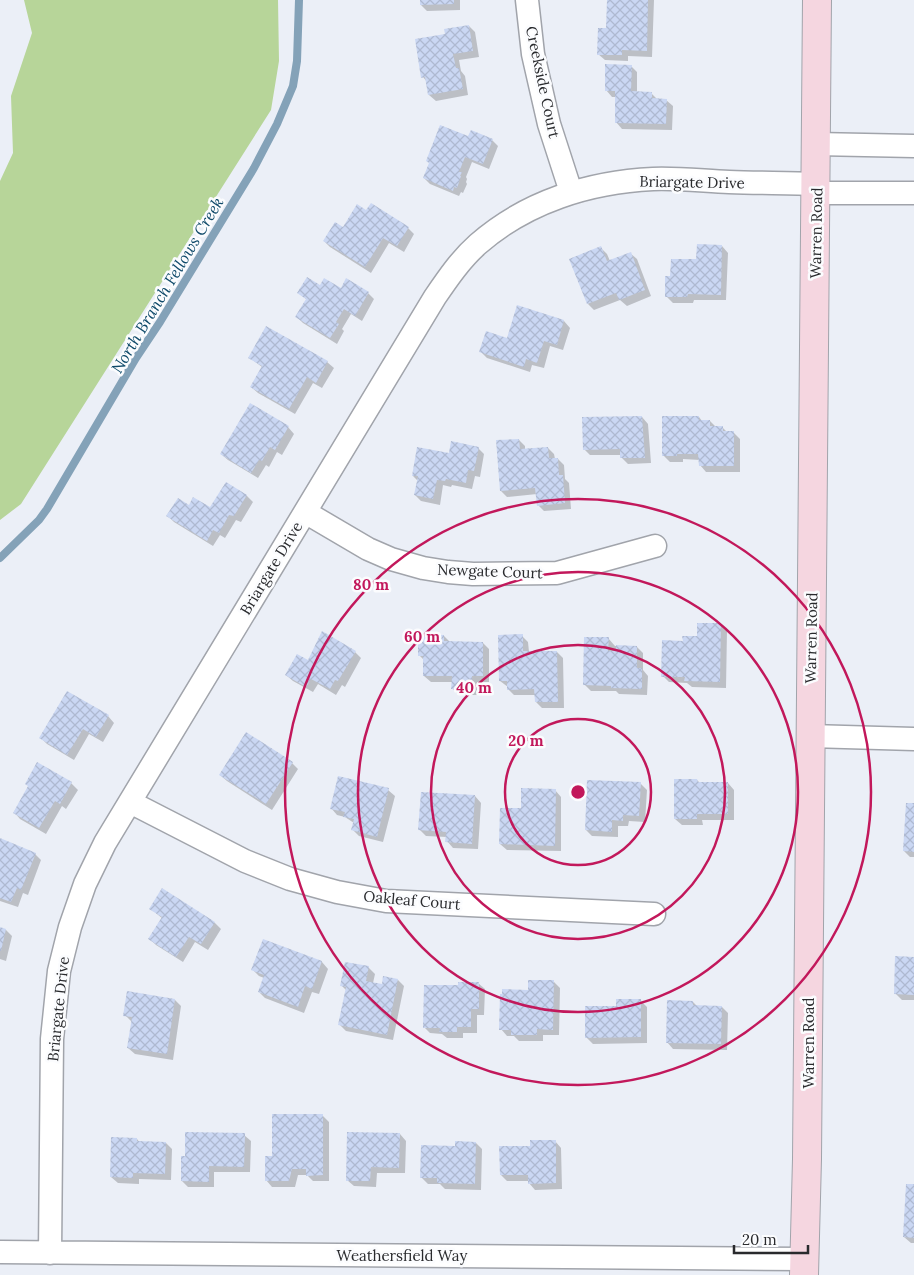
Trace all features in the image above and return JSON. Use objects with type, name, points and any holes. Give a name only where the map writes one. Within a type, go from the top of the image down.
[{"type":"main road","name":"Warren Road","points":[[804,1267],[807,1139],[817,0]]},
{"type":"street","name":"Creekside Court","points":[[527,0],[534,54],[549,124],[572,192]]},
{"type":"street","points":[[816,144],[914,146]]},
{"type":"street","name":"Briargate Drive","points":[[50,1252],[52,1039],[59,971],[70,927],[85,884],[105,843],[435,297],[455,269],[478,244],[510,220],[540,204],[572,192],[595,187],[655,179],[914,194]]},
{"type":"street","name":"Newgate Court","points":[[305,512],[368,549],[391,559],[423,568],[448,572],[473,574],[557,572],[655,546]]},
{"type":"street","points":[[810,736],[914,739]]},
{"type":"street","name":"Oakleaf Court","points":[[130,802],[244,861],[290,879],[338,892],[386,901],[654,914]]},
{"type":"street","name":"Weathersfield Way","points":[[0,1252],[804,1267]]},
{"type":"green space","points":[[24,0],[278,0],[279,61],[271,110],[21,504],[0,520],[0,181],[13,153],[11,96],[32,33]]},
{"type":"building","points":[[420,0],[454,0],[454,4],[420,5]]},
{"type":"building","points":[[607,0],[648,0],[647,51],[622,50],[622,55],[597,55],[598,28],[606,28]]},
{"type":"building","points":[[469,25],[473,51],[453,54],[456,68],[459,68],[463,89],[428,95],[425,77],[421,78],[415,39],[445,34],[444,29]]},
{"type":"building","points":[[605,64],[632,65],[631,91],[652,92],[652,98],[667,99],[666,124],[615,123],[615,91],[605,91]]},
{"type":"building","points":[[440,125],[468,136],[471,130],[493,139],[483,164],[465,157],[459,172],[462,172],[457,188],[454,187],[453,191],[423,178],[429,163],[426,161]]},
{"type":"building","points":[[371,203],[409,227],[397,246],[383,238],[365,267],[323,241],[335,222],[343,227],[357,204],[366,210]]},
{"type":"building","points":[[697,244],[722,245],[721,295],[688,294],[687,297],[665,297],[665,276],[670,276],[671,259],[696,259]]},
{"type":"building","points":[[601,246],[607,261],[631,252],[645,290],[619,300],[616,293],[587,304],[569,259]]},
{"type":"building","points":[[307,277],[320,285],[324,278],[341,288],[346,278],[369,292],[355,316],[344,309],[336,322],[339,324],[330,338],[295,317],[306,299],[297,293]]},
{"type":"building","points":[[517,305],[564,320],[557,345],[544,341],[537,363],[526,359],[524,367],[479,352],[486,331],[507,338]]},
{"type":"building","points":[[266,326],[328,361],[316,383],[307,377],[289,409],[250,387],[262,366],[248,358]]},
{"type":"building","points":[[250,403],[289,426],[275,450],[270,447],[262,461],[259,460],[251,473],[220,454]]},
{"type":"building","points":[[642,416],[645,458],[620,458],[620,449],[583,450],[582,417]]},
{"type":"building","points":[[662,416],[699,416],[699,420],[710,420],[710,426],[723,426],[723,431],[734,431],[734,466],[699,466],[698,454],[662,456]]},
{"type":"building","points":[[519,439],[520,449],[548,447],[549,458],[558,458],[559,475],[563,475],[565,503],[537,506],[535,488],[500,491],[496,440]]},
{"type":"building","points":[[451,441],[479,447],[474,471],[468,470],[466,483],[446,479],[445,481],[437,480],[433,499],[414,495],[418,476],[412,476],[417,447],[449,453]]},
{"type":"building","points":[[226,482],[247,495],[234,516],[229,515],[219,533],[213,530],[207,541],[166,516],[178,498],[189,505],[193,497],[210,507]]},
{"type":"building","points":[[697,623],[721,623],[720,682],[684,681],[685,677],[661,677],[662,640],[683,641],[682,636],[697,636]]},
{"type":"building","points":[[322,631],[356,651],[338,681],[335,680],[330,689],[311,679],[306,687],[285,675],[297,654],[308,660]]},
{"type":"building","points":[[418,634],[444,635],[444,641],[483,642],[483,676],[472,676],[471,690],[451,689],[452,676],[423,676],[423,656],[418,656]]},
{"type":"building","points":[[523,634],[523,651],[557,651],[558,702],[535,702],[534,689],[507,690],[507,681],[499,681],[498,635]]},
{"type":"building","points":[[584,637],[609,637],[608,651],[616,651],[616,645],[637,646],[637,668],[642,668],[642,689],[583,685]]},
{"type":"building","points":[[67,691],[109,715],[96,737],[83,729],[67,755],[39,738]]},
{"type":"building","points":[[246,732],[293,762],[266,804],[219,775]]},
{"type":"building","points":[[37,762],[72,782],[60,804],[55,801],[39,828],[13,813],[28,786],[25,784]]},
{"type":"building","points":[[338,776],[389,788],[377,837],[351,830],[354,819],[343,817],[345,812],[330,809]]},
{"type":"building","points":[[674,779],[697,779],[698,782],[728,782],[728,814],[697,814],[697,819],[674,819]]},
{"type":"building","points":[[587,780],[641,782],[639,816],[623,815],[623,821],[612,820],[612,832],[585,830]]},
{"type":"building","points":[[521,788],[556,789],[555,846],[499,844],[500,808],[521,808]]},
{"type":"building","points":[[421,792],[475,795],[472,844],[445,842],[446,832],[418,830]]},
{"type":"building","points":[[906,803],[914,803],[914,852],[903,851]]},
{"type":"building","points":[[0,838],[36,853],[21,890],[17,888],[11,902],[0,898]]},
{"type":"building","points":[[162,888],[215,922],[201,944],[189,937],[176,957],[148,939],[162,917],[149,909]]},
{"type":"building","points":[[0,927],[6,929],[1,951],[0,951]]},
{"type":"building","points":[[263,939],[322,961],[312,989],[305,986],[298,1007],[258,992],[264,975],[251,970]]},
{"type":"building","points":[[895,956],[914,957],[914,995],[894,994]]},
{"type":"building","points":[[345,962],[369,966],[366,981],[382,984],[383,976],[398,979],[387,1035],[338,1025],[346,987],[340,986]]},
{"type":"building","points":[[528,980],[554,980],[553,1030],[537,1029],[537,1035],[511,1035],[511,1030],[499,1030],[500,994],[502,994],[502,989],[528,990]]},
{"type":"building","points":[[458,982],[479,982],[479,1009],[471,1009],[471,1027],[457,1027],[457,1032],[439,1032],[440,1028],[423,1028],[424,985],[458,985]]},
{"type":"building","points":[[127,991],[175,999],[167,1054],[127,1048],[132,1017],[123,1016]]},
{"type":"building","points":[[616,999],[641,999],[641,1037],[585,1038],[585,1006],[616,1006]]},
{"type":"building","points":[[667,1000],[693,1001],[693,1005],[722,1006],[721,1044],[666,1043]]},
{"type":"building","points":[[272,1114],[323,1114],[323,1175],[306,1176],[306,1169],[292,1169],[289,1181],[265,1181],[265,1156],[272,1156]]},
{"type":"building","points":[[185,1132],[245,1133],[244,1167],[209,1166],[209,1182],[181,1181],[181,1156],[185,1156]]},
{"type":"building","points":[[347,1132],[400,1133],[399,1168],[371,1167],[370,1181],[346,1181]]},
{"type":"building","points":[[111,1137],[137,1138],[137,1141],[166,1142],[165,1174],[133,1173],[133,1178],[110,1177]]},
{"type":"building","points":[[530,1140],[556,1140],[556,1183],[528,1184],[528,1175],[500,1175],[499,1146],[530,1146]]},
{"type":"building","points":[[455,1141],[476,1142],[475,1184],[437,1183],[437,1178],[420,1178],[421,1145],[455,1146]]},
{"type":"building","points":[[906,1184],[914,1184],[914,1238],[903,1237]]},
{"type":"waterway","name":"North Branch Fellows Creek","points":[[0,558],[39,520],[47,509],[136,358],[254,168],[277,124],[293,86],[297,61],[299,0]]}]
